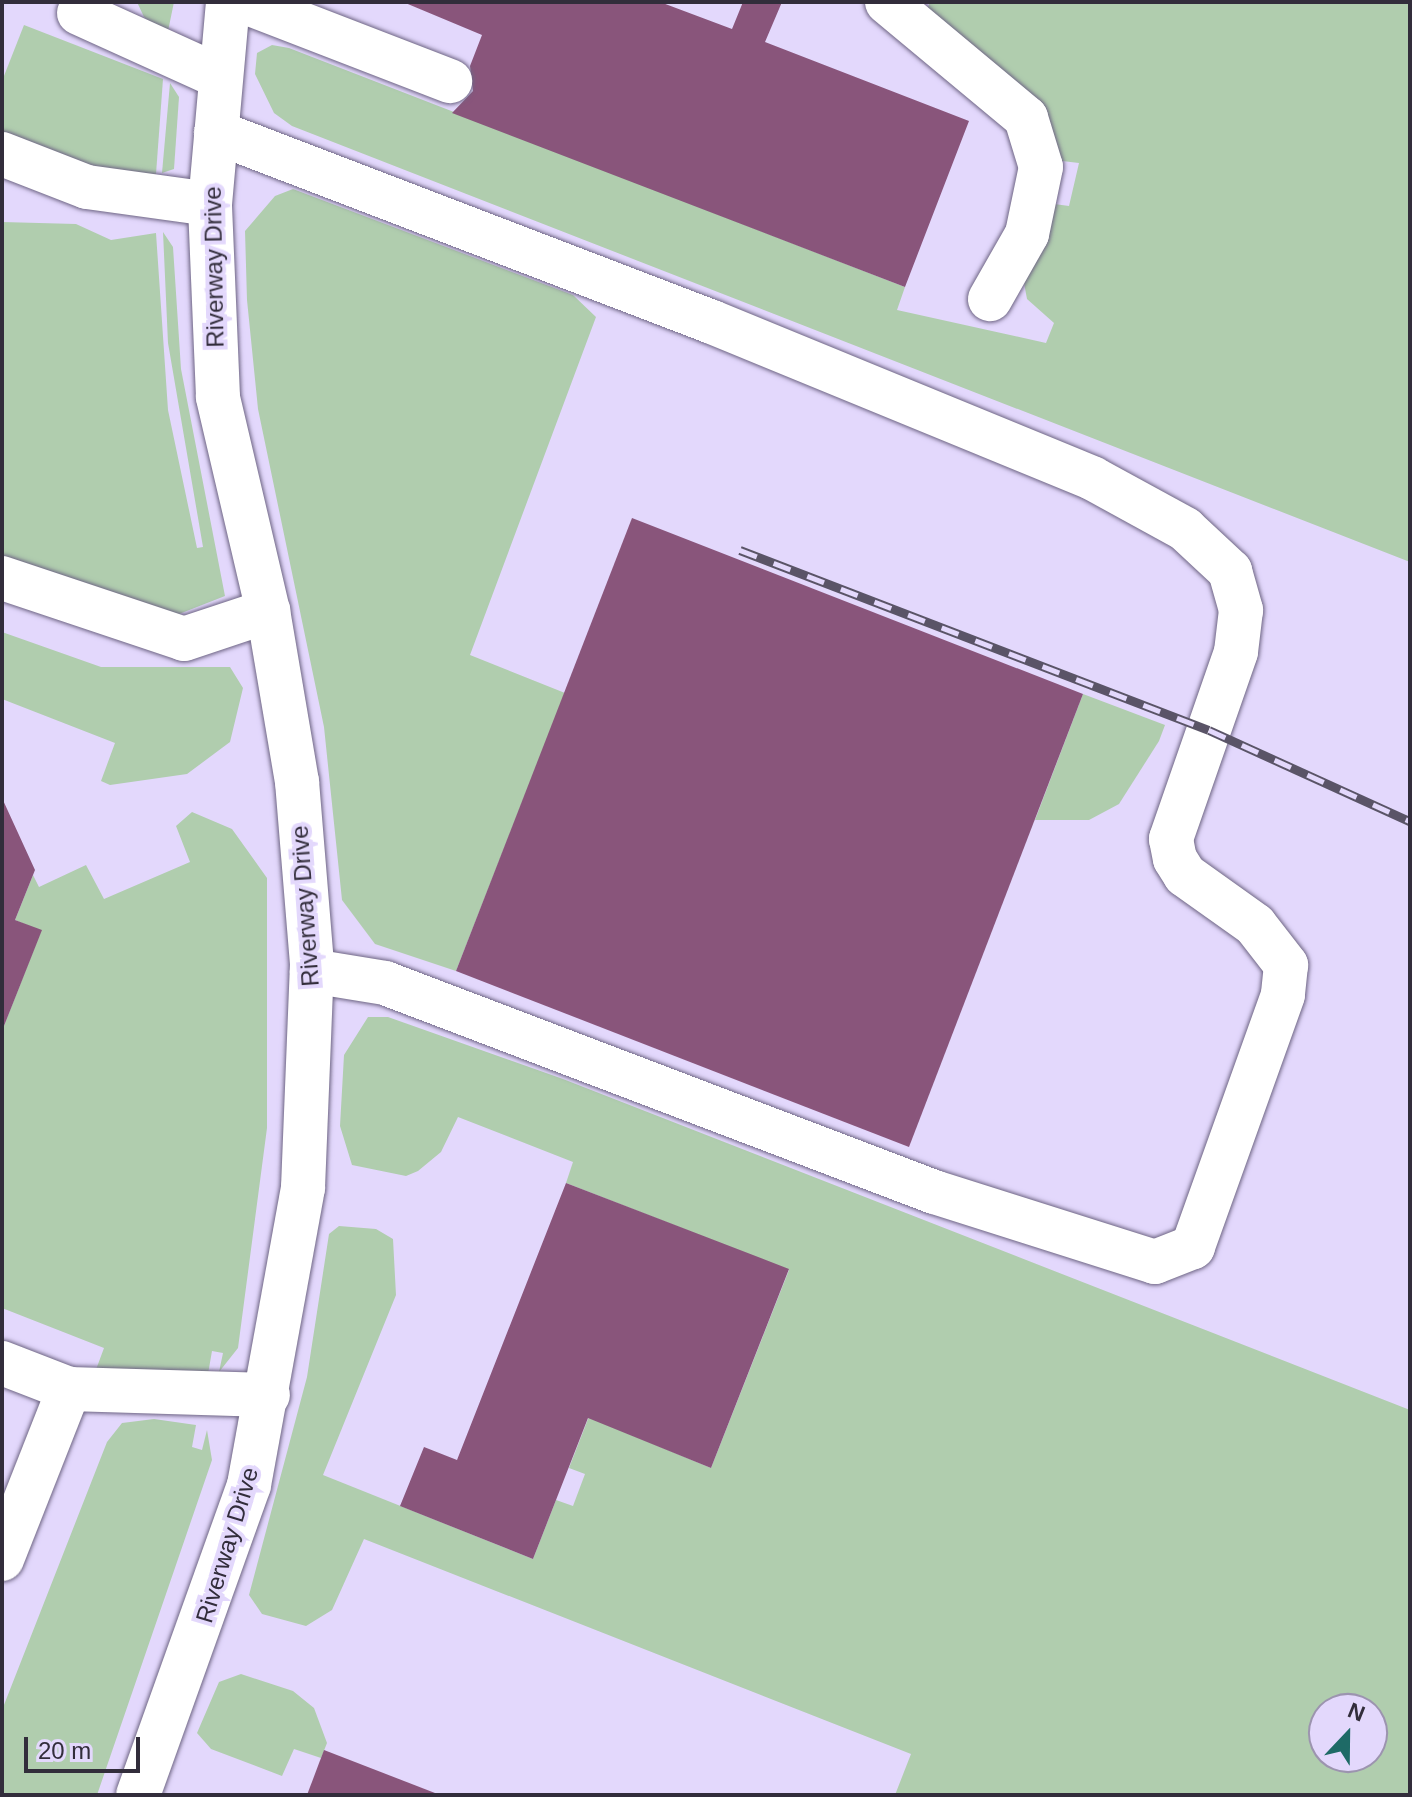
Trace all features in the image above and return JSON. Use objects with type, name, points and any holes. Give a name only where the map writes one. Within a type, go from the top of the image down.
[{"type":"street","name":"Riverway Drive","points":[[138,1795],[249,1485],[268,1395],[303,1188],[312,971],[297,782],[268,611],[218,397],[210,204],[228,2]]},
{"type":"street","points":[[245,2],[450,81]]},
{"type":"street","points":[[887,2],[1026,118],[1041,167],[1027,234],[990,299]]},
{"type":"street","points":[[79,13],[220,77]]},
{"type":"street","points":[[216,132],[712,322],[1092,478],[1185,529],[1230,571],[1241,610],[1236,652],[1171,839],[1175,859],[1185,875],[1255,925],[1286,965],[1283,995],[1193,1247],[1155,1262],[934,1192],[385,983],[312,971]]},
{"type":"street","points":[[2,154],[87,187],[210,204]]},
{"type":"street","points":[[2,578],[184,639],[268,611]]},
{"type":"street","points":[[2,1363],[69,1389],[268,1395]]},
{"type":"street","points":[[2,1559],[69,1389]]},
{"type":"green space","points":[[137,2],[174,2],[167,36],[144,17]]},
{"type":"green space","points":[[930,2],[1410,2],[1410,562],[292,126],[274,113],[255,74],[257,53],[272,45],[289,48],[905,287],[897,310],[1046,343],[1054,323],[1027,299],[1024,283],[1047,203],[1069,206],[1079,163],[1054,160],[926,12]]},
{"type":"green space","points":[[24,25],[163,79],[156,174],[100,177],[2,139],[2,81]]},
{"type":"green space","points":[[170,83],[179,97],[174,169],[162,173]]},
{"type":"green space","points":[[293,189],[573,295],[596,317],[470,655],[565,693],[456,971],[375,944],[342,900],[324,727],[258,409],[247,300],[245,231],[275,196]]},
{"type":"green space","points":[[2,222],[76,224],[111,240],[156,233],[168,410],[197,548],[203,547],[168,343],[163,232],[173,247],[181,369],[225,596],[174,616],[2,568]]},
{"type":"green space","points":[[2,632],[101,667],[230,667],[243,688],[230,742],[187,774],[110,785],[101,781],[115,743],[2,699]]},
{"type":"green space","points":[[1083,694],[1165,725],[1159,741],[1119,804],[1089,820],[1035,820]]},
{"type":"green space","points":[[192,812],[232,829],[267,878],[267,1128],[238,1348],[219,1372],[223,1353],[212,1351],[208,1374],[94,1375],[104,1348],[2,1308],[2,1031],[41,931],[15,920],[33,875],[39,887],[86,865],[104,899],[190,862],[176,826]]},
{"type":"green space","points":[[368,1017],[388,1017],[563,1079],[1410,1410],[1410,1795],[895,1795],[911,1754],[364,1539],[332,1610],[306,1626],[262,1614],[249,1595],[307,1377],[329,1234],[339,1226],[376,1229],[393,1239],[396,1295],[323,1475],[533,1559],[556,1500],[573,1506],[585,1474],[569,1468],[645,1272],[627,1433],[711,1468],[789,1270],[566,1183],[573,1162],[458,1117],[441,1152],[418,1171],[406,1176],[352,1165],[340,1126],[344,1055]]},
{"type":"green space","points":[[154,1419],[196,1425],[192,1447],[202,1450],[207,1430],[212,1460],[97,1795],[2,1795],[2,1710],[107,1442],[122,1423]]},
{"type":"green space","points":[[241,1674],[293,1691],[314,1708],[327,1743],[321,1758],[294,1749],[282,1776],[211,1749],[197,1733],[219,1682]]},
{"type":"building","points":[[403,2],[660,2],[732,29],[743,2],[782,2],[765,42],[969,121],[905,287],[452,113],[473,91],[470,66],[482,35]]},
{"type":"building","points":[[632,518],[1083,694],[909,1147],[456,971]]},
{"type":"building","points":[[2,798],[35,870],[15,920],[42,930],[4,1026]]},
{"type":"building","points":[[566,1183],[789,1269],[711,1468],[588,1418],[533,1559],[400,1506],[424,1447],[457,1460]]},
{"type":"building","points":[[324,1750],[435,1793],[435,1795],[307,1795]]},
{"type":"railway","points":[[740,550],[1209,730],[1410,821]]}]
